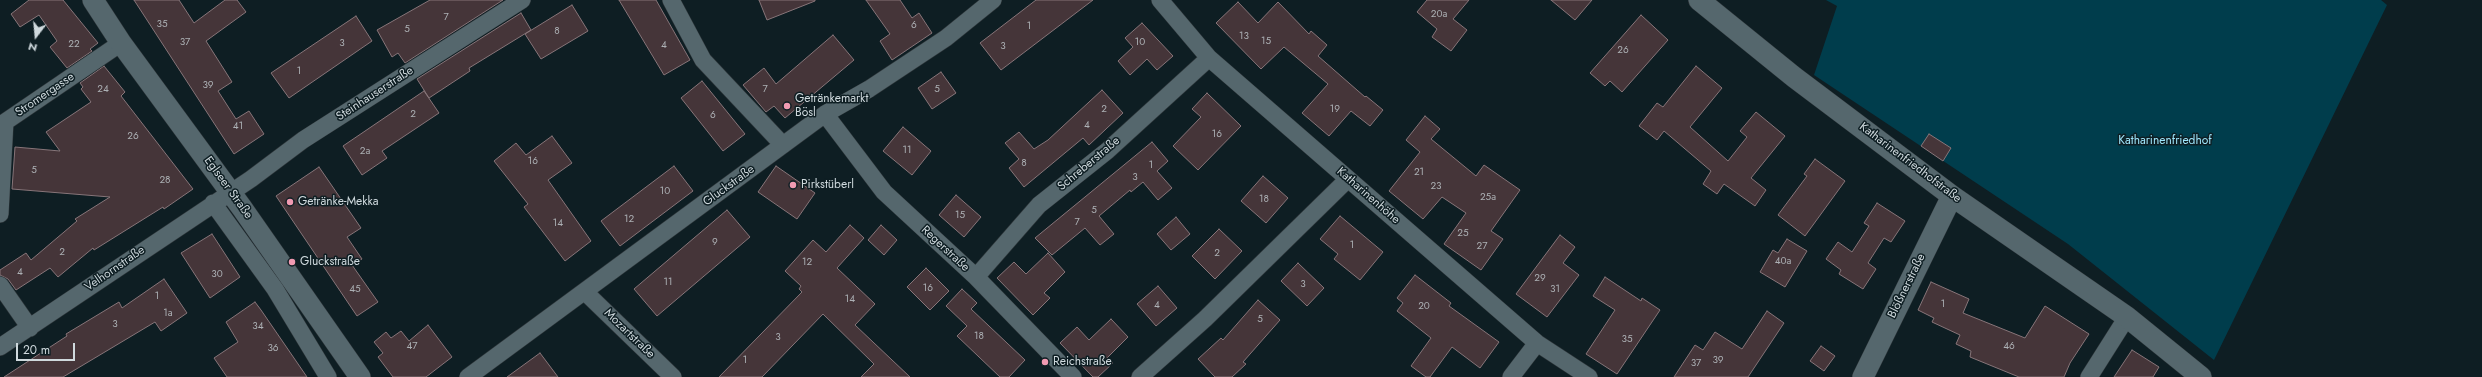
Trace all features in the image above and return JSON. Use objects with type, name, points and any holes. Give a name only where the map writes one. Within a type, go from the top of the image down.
[{"type":"street","name":"Eglseer Straße","points":[[93,0],[121,43],[231,192],[360,377]]},
{"type":"street","name":"Steinhauserstraße","points":[[231,192],[303,140],[522,0]]},
{"type":"street","points":[[671,0],[703,60],[784,145]]},
{"type":"street","name":"Gluckstraße","points":[[468,377],[826,114],[869,89],[946,38],[993,0]]},
{"type":"street","name":"Katharinenhöhe","points":[[1160,0],[1208,58],[1537,343],[1589,377]]},
{"type":"street","name":"Katharinenfriedhofstraße","points":[[1699,0],[1794,77],[1952,196],[2127,317],[2201,377]]},
{"type":"street","name":"Stromergasse","points":[[0,214],[5,122],[121,43]]},
{"type":"street","name":"Schreberstraße","points":[[976,277],[1039,205],[1107,151],[1208,58]]},
{"type":"street","name":"Regerstraße","points":[[826,114],[884,192],[976,277],[1074,377]]},
{"type":"street","points":[[1140,377],[1205,319],[1348,179]]},
{"type":"street","name":"Velhornstraße","points":[[0,347],[231,192]]},
{"type":"street","name":"Blößnerstraße","points":[[1863,377],[1952,196]]},
{"type":"street","name":"Eglseer Straße","points":[[213,203],[275,289],[328,377]]},
{"type":"street","points":[[0,285],[30,328]]},
{"type":"street","name":"Mozartstraße","points":[[585,292],[673,377]]},
{"type":"street","points":[[2089,377],[2127,317]]},
{"type":"street","points":[[1511,377],[1537,343]]},
{"type":"green space","name":"Katharinenfriedhof","points":[[1826,0],[2381,0],[2387,5],[2214,360],[2068,244],[1814,75],[1837,6]]},
{"type":"building","points":[[29,0],[63,0],[98,43],[90,49],[92,51],[67,68],[50,47],[57,41],[39,15],[20,27],[11,14]]},
{"type":"building","points":[[134,0],[179,0],[194,23],[225,0],[237,0],[246,12],[206,41],[232,82],[218,91],[236,119],[249,111],[264,134],[234,154]]},
{"type":"building","points":[[430,0],[503,0],[405,63],[398,53],[392,57],[377,30]]},
{"type":"building","points":[[619,0],[656,0],[690,60],[664,75]]},
{"type":"building","points":[[759,0],[815,0],[815,1],[767,20]]},
{"type":"building","points":[[866,0],[900,0],[912,18],[919,13],[932,33],[892,60],[880,41],[890,34]]},
{"type":"building","points":[[1036,0],[1093,0],[1001,70],[980,43]]},
{"type":"building","points":[[1427,0],[1469,0],[1453,19],[1467,30],[1451,51],[1432,37],[1437,29],[1417,12]]},
{"type":"building","points":[[1551,0],[1592,0],[1575,20]]},
{"type":"building","points":[[1238,2],[1258,23],[1278,2],[1309,34],[1311,31],[1327,45],[1318,56],[1365,97],[1366,96],[1383,110],[1370,126],[1351,111],[1329,136],[1302,113],[1328,84],[1284,47],[1261,69],[1216,23]]},
{"type":"building","points":[[572,5],[588,31],[541,59],[525,34]]},
{"type":"building","points":[[521,13],[531,30],[469,68],[470,71],[429,98],[417,79]]},
{"type":"building","points":[[1641,15],[1668,40],[1622,92],[1610,81],[1605,86],[1590,73]]},
{"type":"building","points":[[356,16],[372,41],[289,98],[271,73]]},
{"type":"building","points":[[1142,23],[1173,56],[1157,70],[1147,59],[1130,75],[1118,61],[1133,47],[1125,38]]},
{"type":"building","points":[[833,35],[854,60],[785,118],[774,106],[766,112],[743,85],[764,68],[776,84]]},
{"type":"building","points":[[104,66],[125,92],[121,96],[193,189],[164,209],[163,207],[94,250],[93,248],[58,277],[50,268],[16,290],[8,279],[0,275],[0,270],[26,253],[31,260],[77,221],[75,219],[110,197],[12,189],[15,147],[60,151],[46,132],[91,102],[81,89],[83,87],[80,83]]},
{"type":"building","points":[[1696,66],[1722,88],[1690,127],[1728,161],[1747,137],[1740,131],[1756,112],[1785,136],[1751,178],[1766,190],[1755,206],[1724,184],[1717,194],[1703,184],[1711,171],[1664,131],[1657,140],[1639,126],[1657,103],[1663,107]]},
{"type":"building","points":[[941,72],[956,93],[932,109],[918,88]]},
{"type":"building","points":[[702,81],[745,134],[723,151],[681,98]]},
{"type":"building","points":[[1102,90],[1123,113],[1089,145],[1083,138],[1024,187],[1009,168],[1019,159],[1005,143],[1019,132],[1034,149],[1048,140]]},
{"type":"building","points":[[424,91],[439,113],[382,151],[387,158],[362,175],[343,146]]},
{"type":"building","points":[[1207,93],[1241,126],[1198,170],[1173,146],[1201,117],[1192,109]]},
{"type":"building","points":[[1425,116],[1440,129],[1431,139],[1476,176],[1484,165],[1520,190],[1491,231],[1503,239],[1481,270],[1444,244],[1466,213],[1442,197],[1423,219],[1389,191],[1420,152],[1406,140]]},
{"type":"building","points":[[903,127],[931,151],[912,175],[883,151]]},
{"type":"building","points":[[1929,134],[1951,148],[1943,161],[1921,146]]},
{"type":"building","points":[[552,136],[572,163],[548,180],[591,241],[565,261],[524,207],[528,204],[494,161],[516,143],[526,155]]},
{"type":"building","points":[[1152,142],[1168,161],[1157,171],[1172,188],[1158,200],[1143,182],[1131,192],[1130,190],[1099,216],[1114,234],[1100,245],[1085,228],[1052,255],[1035,238]]},
{"type":"building","points":[[1815,159],[1845,181],[1805,236],[1778,215],[1807,176],[1804,174]]},
{"type":"building","points":[[674,166],[693,191],[620,246],[601,221]]},
{"type":"building","points":[[776,166],[815,193],[797,219],[758,192]]},
{"type":"building","points":[[319,167],[361,228],[347,237],[362,259],[352,265],[378,302],[357,316],[276,196]]},
{"type":"building","points":[[1263,176],[1288,198],[1266,223],[1241,201]]},
{"type":"building","points":[[956,195],[981,217],[964,237],[939,215]]},
{"type":"building","points":[[1877,203],[1905,221],[1891,242],[1884,238],[1868,263],[1876,269],[1863,289],[1839,274],[1841,270],[1826,259],[1838,242],[1852,252],[1869,226],[1864,223]]},
{"type":"building","points":[[727,210],[750,237],[657,316],[634,289]]},
{"type":"building","points":[[1340,216],[1383,252],[1360,280],[1334,259],[1338,254],[1320,239]]},
{"type":"building","points":[[1176,217],[1190,234],[1171,250],[1157,234]]},
{"type":"building","points":[[850,225],[864,238],[837,268],[875,304],[855,325],[910,377],[861,377],[874,364],[823,314],[762,377],[719,377],[802,292],[799,289],[801,286],[785,271],[813,240],[826,252]]},
{"type":"building","points":[[881,225],[897,240],[884,255],[868,240]]},
{"type":"building","points":[[1219,229],[1242,251],[1215,279],[1192,256]]},
{"type":"building","points":[[212,234],[240,277],[210,298],[181,253]]},
{"type":"building","points":[[1560,235],[1575,247],[1563,263],[1579,275],[1547,317],[1516,294]]},
{"type":"building","points":[[1787,239],[1807,251],[1785,287],[1760,272],[1773,250],[1778,253]]},
{"type":"building","points":[[1048,253],[1065,272],[1044,293],[1050,298],[1033,315],[997,278],[1014,262],[1026,274]]},
{"type":"building","points":[[1298,263],[1324,288],[1307,306],[1281,281]]},
{"type":"building","points":[[926,268],[949,291],[930,310],[907,287]]},
{"type":"building","points":[[1415,275],[1451,303],[1449,306],[1499,342],[1480,368],[1452,347],[1430,377],[1426,377],[1411,366],[1431,338],[1397,311],[1403,303],[1397,298]]},
{"type":"building","points":[[1605,277],[1641,301],[1642,298],[1660,310],[1617,374],[1586,354],[1615,310],[1593,296]]},
{"type":"building","points":[[164,279],[187,313],[161,331],[155,322],[63,377],[4,377],[67,336],[66,334],[119,302],[122,308]]},
{"type":"building","points":[[1931,282],[1969,299],[1963,313],[2025,338],[2045,306],[2089,334],[2070,363],[2064,377],[2019,377],[1970,357],[1971,351],[1956,344],[1960,335],[1932,322],[1934,318],[1918,310]]},
{"type":"building","points":[[1158,286],[1177,308],[1156,326],[1137,304]]},
{"type":"building","points":[[962,289],[977,303],[971,309],[1025,360],[1009,377],[1000,377],[957,336],[967,326],[946,306]]},
{"type":"building","points":[[1258,300],[1280,320],[1243,362],[1246,364],[1232,377],[1215,377],[1198,359],[1221,338],[1223,340]]},
{"type":"building","points":[[255,302],[307,377],[227,377],[214,358],[238,342],[226,322]]},
{"type":"building","points":[[1767,311],[1784,323],[1748,377],[1674,377],[1695,345],[1703,350],[1715,332],[1742,349]]},
{"type":"building","points":[[1111,319],[1128,337],[1107,358],[1113,363],[1098,377],[1093,377],[1060,343],[1077,327],[1089,340]]},
{"type":"building","points":[[428,325],[452,357],[426,377],[393,377],[378,357],[383,353],[374,342],[386,332],[391,338],[401,331],[409,341]]},
{"type":"building","points":[[1821,346],[1835,356],[1824,371],[1810,361]]},
{"type":"building","points":[[2132,350],[2159,367],[2153,377],[2114,377]]},
{"type":"building","points":[[540,353],[558,377],[507,377]]},
{"type":"place","name":"Getränkemarkt Bösl","points":[[787,106]]},
{"type":"place","name":"Pirkstüberl","points":[[793,185]]},
{"type":"place","name":"Getränke-Mekka","points":[[290,202]]},
{"type":"place","name":"Gluckstraße","points":[[292,262]]},
{"type":"place","name":"Reichstraße","points":[[1045,362]]}]
